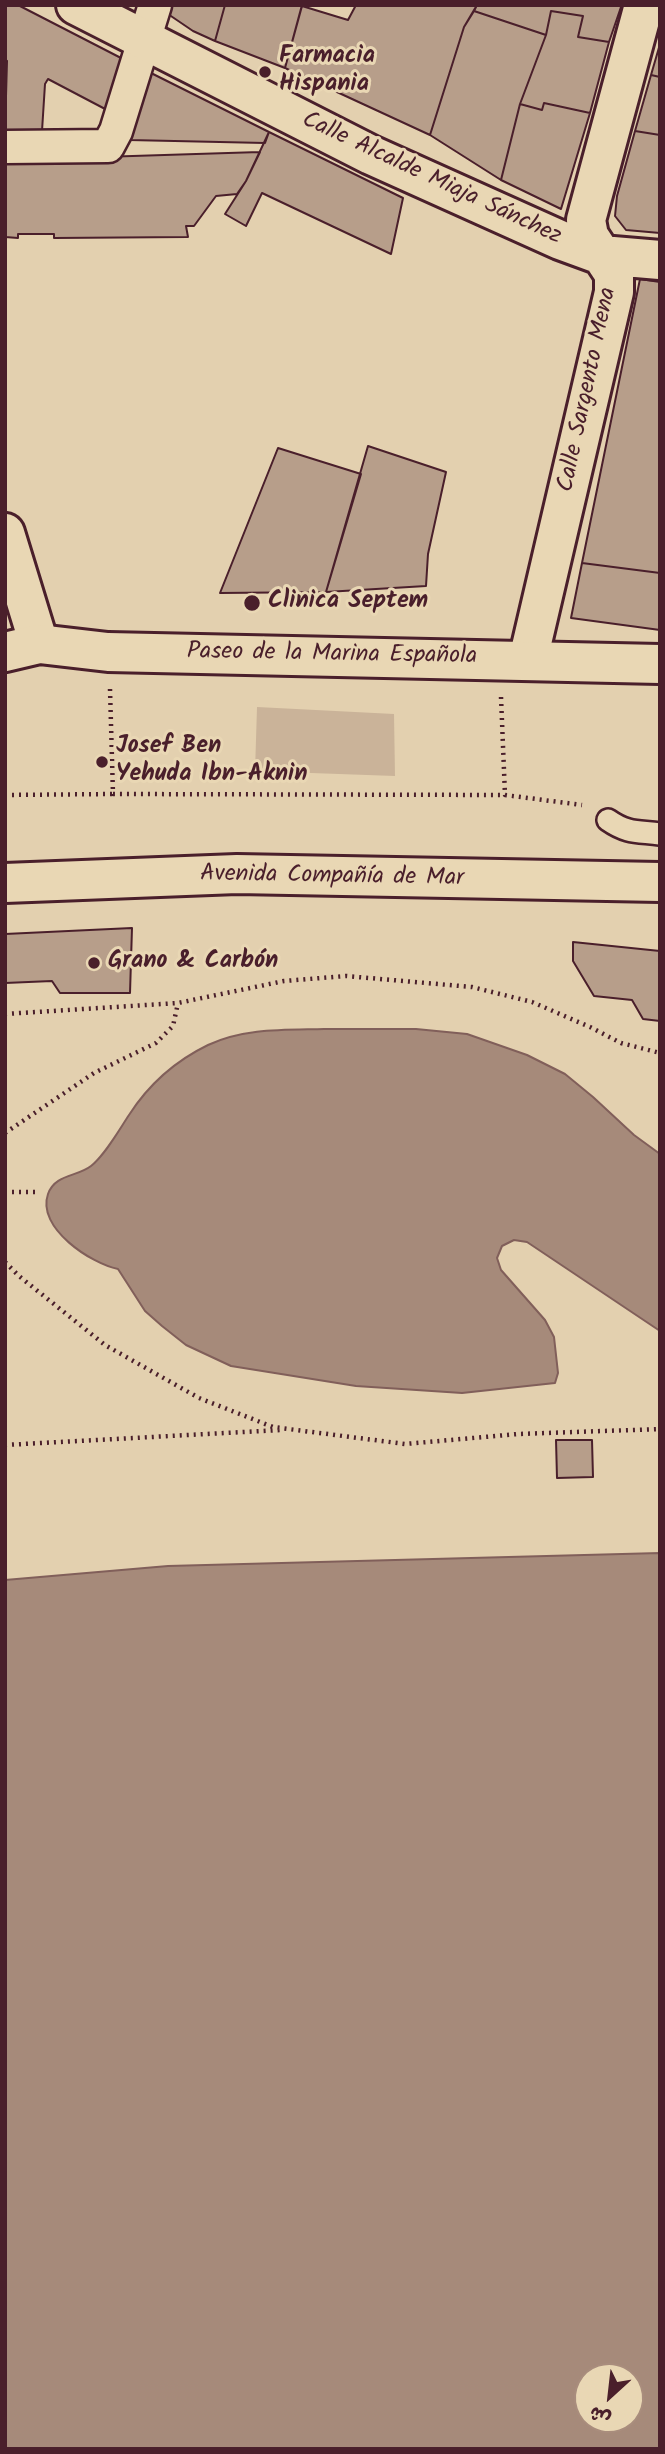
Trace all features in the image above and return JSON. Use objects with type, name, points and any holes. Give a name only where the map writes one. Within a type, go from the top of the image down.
[{"type":"street","name":"Calle Alcalde Miaja Sánchez","points":[[76,5],[150,23],[371,155],[560,240],[601,255],[660,260]]},
{"type":"street","name":"Calle Sargento Mena","points":[[514,659],[614,292],[614,274],[589,236],[586,220],[643,5]]},
{"type":"street","points":[[5,147],[108,146],[116,131],[150,23]]},
{"type":"street","points":[[5,533],[22,648]]},
{"type":"street","name":"Paseo de la Marina Española","points":[[22,648],[660,664]]},
{"type":"street","name":"Avenida Compañía de Mar","points":[[5,883],[237,874],[660,882]]},
{"type":"lane","points":[[602,813],[621,829],[635,833],[660,834]]},
{"type":"path","points":[[108,652],[113,794]]},
{"type":"path","points":[[505,795],[514,659]]},
{"type":"path","points":[[5,795],[505,795],[602,813]]},
{"type":"path","points":[[5,1014],[178,1003],[284,981],[346,976],[472,987],[532,1002],[621,1043],[660,1053]]},
{"type":"path","points":[[5,1133],[94,1073],[156,1043],[173,1026],[178,1003]]},
{"type":"path","points":[[5,1192],[39,1192]]},
{"type":"path","points":[[5,1262],[105,1345],[199,1398],[273,1427],[405,1444],[518,1434],[660,1429]]},
{"type":"path","points":[[5,1445],[293,1429]]},
{"type":"shaded area","points":[[257,707],[394,714],[395,776],[255,771]]},
{"type":"shaded area","points":[[324,1029],[416,1029],[467,1034],[527,1055],[565,1074],[634,1135],[660,1154],[660,1331],[527,1242],[514,1240],[502,1246],[497,1258],[501,1270],[545,1320],[554,1337],[558,1373],[555,1383],[462,1393],[356,1386],[231,1366],[186,1345],[145,1311],[118,1269],[81,1252],[58,1231],[46,1207],[51,1188],[61,1179],[91,1166],[107,1149],[145,1093],[174,1066],[208,1045],[236,1035]]},
{"type":"shaded area","points":[[660,1553],[660,2449],[5,2449],[5,1580],[168,1566]]},
{"type":"building","points":[[5,5],[18,5],[121,58],[107,110],[48,79],[45,84],[42,131],[5,131]]},
{"type":"building","points":[[167,5],[225,5],[215,41],[193,31],[165,12]]},
{"type":"building","points":[[225,5],[302,5],[285,68],[215,41]]},
{"type":"building","points":[[356,5],[477,5],[464,27],[430,135],[285,68],[302,6],[348,20]]},
{"type":"building","points":[[477,5],[621,7],[609,42],[578,37],[583,16],[551,11],[546,35],[474,11]]},
{"type":"building","points":[[474,11],[546,35],[520,104],[501,180],[430,135],[464,27]]},
{"type":"building","points":[[551,11],[583,16],[578,37],[609,42],[590,113],[544,103],[542,110],[520,104],[546,35]]},
{"type":"building","points":[[660,44],[660,77],[651,75]]},
{"type":"building","points":[[149,72],[269,132],[265,143],[129,140]]},
{"type":"building","points":[[651,75],[660,77],[660,135],[635,131]]},
{"type":"building","points":[[544,103],[590,113],[561,209],[501,180],[520,104],[542,110]]},
{"type":"building","points":[[635,131],[660,135],[660,233],[626,230],[615,216],[617,196]]},
{"type":"building","points":[[269,132],[403,198],[391,254],[262,193],[246,226],[225,214],[246,181]]},
{"type":"building","points":[[260,152],[237,194],[216,196],[194,226],[186,226],[188,237],[54,238],[54,234],[18,234],[18,238],[5,237],[5,160]]},
{"type":"building","points":[[640,279],[660,282],[660,573],[582,563]]},
{"type":"building","points":[[368,446],[446,472],[428,554],[426,586],[326,592]]},
{"type":"building","points":[[278,448],[361,474],[326,592],[220,593]]},
{"type":"building","points":[[582,563],[660,573],[660,630],[571,618]]},
{"type":"building","points":[[132,928],[130,993],[60,993],[52,981],[5,983],[5,934]]},
{"type":"building","points":[[573,942],[660,951],[660,1021],[643,1019],[632,1000],[594,996],[573,961]]},
{"type":"building","points":[[556,1440],[592,1440],[593,1477],[557,1478]]},
{"type":"place","name":"Farmacia Hispania","points":[[265,72]]},
{"type":"place","name":"Clinica Septem","points":[[252,603]]},
{"type":"place","name":"Josef Ben Yehuda Ibn-Aknin","points":[[102,762]]},
{"type":"place","name":"Grano & Carbón","points":[[94,963]]}]
